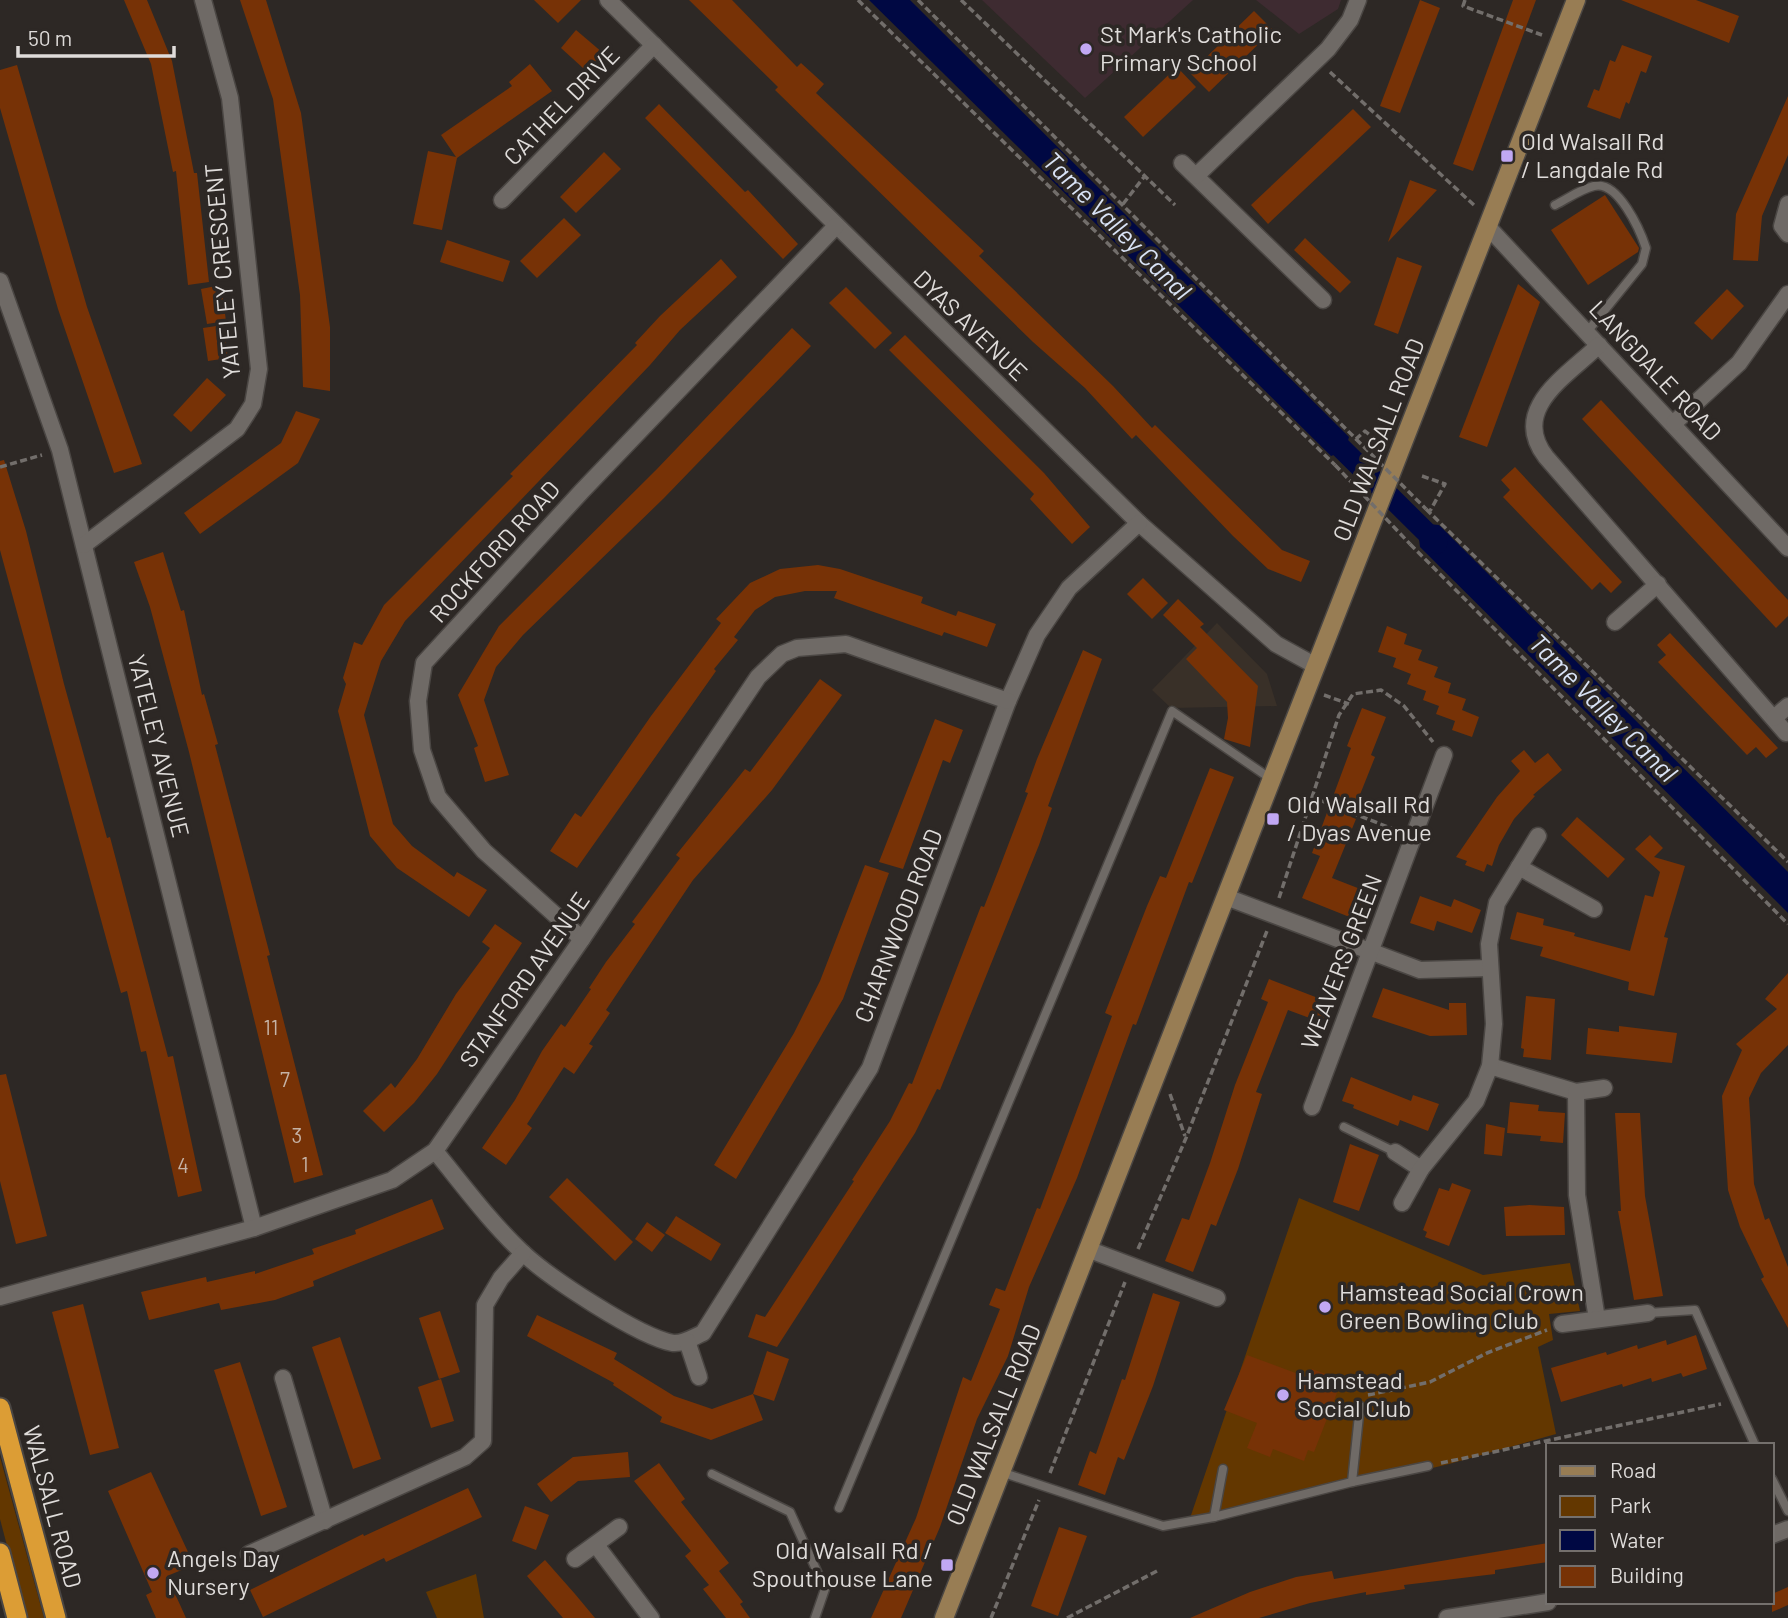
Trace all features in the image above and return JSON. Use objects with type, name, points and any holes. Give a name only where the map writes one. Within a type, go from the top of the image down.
[{"type":"highway","name":"WALSALL ROAD","points":[[0,1408],[56,1618]]},
{"type":"highway","points":[[0,1553],[17,1618]]},
{"type":"main road","name":"OLD WALSALL ROAD","points":[[944,1618],[1090,1250],[1576,0]]},
{"type":"street","name":"YATELEY CRESCENT","points":[[84,545],[237,429],[253,404],[259,369],[230,99],[203,0]]},
{"type":"street","name":"DYAS AVENUE","points":[[608,0],[1139,523],[1276,644],[1316,666]]},
{"type":"street","points":[[1196,176],[1316,60],[1350,20],[1358,0]]},
{"type":"street","name":"CATHEL DRIVE","points":[[502,200],[654,45]]},
{"type":"street","points":[[1182,163],[1323,300]]},
{"type":"street","points":[[1788,204],[1782,226],[1788,234]]},
{"type":"street","name":"LANGDALE ROAD","points":[[1490,224],[1788,548]]},
{"type":"street","name":"ROCKFORD ROAD","points":[[582,939],[484,851],[438,797],[422,750],[418,701],[424,663],[582,491],[836,226]]},
{"type":"street","name":"YATELEY AVENUE","points":[[0,281],[60,450],[254,1228]]},
{"type":"street","points":[[1674,423],[1739,363],[1788,294]]},
{"type":"street","points":[[1599,345],[1539,403],[1534,416],[1535,438],[1546,457],[1786,733]]},
{"type":"street","name":"CHARNWOOD ROAD","points":[[687,1341],[703,1333],[870,1068],[1009,701],[1037,635],[1069,588],[1139,523]]},
{"type":"street","points":[[1615,622],[1658,584]]},
{"type":"street","name":"STANFORD AVENUE","points":[[0,1297],[254,1228],[392,1180],[435,1151],[758,677],[782,654],[805,647],[846,644],[1009,701]]},
{"type":"street","points":[[1773,718],[1788,706]]},
{"type":"street","name":"WEAVERS GREEN","points":[[1312,1107],[1444,755]]},
{"type":"street","points":[[1402,1203],[1421,1170],[1476,1101],[1490,1066],[1494,1024],[1489,944],[1497,903],[1538,836]]},
{"type":"street","points":[[1519,867],[1594,909]]},
{"type":"street","points":[[1226,897],[1420,970],[1489,968]]},
{"type":"street","points":[[1490,1066],[1576,1092],[1604,1088]]},
{"type":"street","points":[[1576,1092],[1577,1195],[1597,1319]]},
{"type":"street","points":[[435,1151],[523,1253],[574,1292],[636,1327],[674,1343],[687,1341],[699,1377]]},
{"type":"street","points":[[1395,1152],[1421,1170]]},
{"type":"street","points":[[1090,1250],[1217,1298]]},
{"type":"street","points":[[249,1554],[465,1457],[483,1441],[485,1305],[501,1278],[523,1253]]},
{"type":"street","points":[[1562,1324],[1648,1313]]},
{"type":"street","points":[[284,1378],[325,1521]]},
{"type":"street","points":[[575,1559],[618,1527]]},
{"type":"street","points":[[596,1545],[652,1618]]},
{"type":"street","points":[[1447,1618],[1546,1602]]},
{"type":"lane","points":[[1555,205],[1595,186],[1605,185],[1617,193],[1646,248],[1643,264],[1587,332]]},
{"type":"lane","points":[[839,1508],[1172,711],[1271,779]]},
{"type":"lane","points":[[1344,1127],[1395,1152]]},
{"type":"lane","points":[[1648,1313],[1695,1310],[1754,1443]]},
{"type":"lane","points":[[1352,1482],[1360,1406]]},
{"type":"lane","points":[[1001,1472],[1163,1526],[1214,1517],[1428,1466]]},
{"type":"lane","points":[[1214,1517],[1223,1469]]},
{"type":"lane","points":[[712,1474],[790,1512],[825,1589],[815,1618]]},
{"type":"lane","points":[[1774,1483],[1788,1511]]},
{"type":"path","points":[[858,0],[1335,465],[1410,544],[1788,924]]},
{"type":"path","points":[[918,0],[1356,439],[1788,862]]},
{"type":"path","points":[[961,0],[1175,205]]},
{"type":"path","points":[[1465,0],[1463,6],[1561,41]]},
{"type":"path","points":[[1316,60],[1490,224]]},
{"type":"path","points":[[1123,205],[1144,177]]},
{"type":"path","points":[[1356,439],[1365,431],[1376,440],[1385,435],[1408,435]]},
{"type":"path","points":[[0,467],[60,450]]},
{"type":"path","points":[[1422,477],[1445,484],[1428,510]]},
{"type":"path","points":[[1307,689],[1349,704]]},
{"type":"path","points":[[991,1618],[1131,1265],[1186,1138],[1273,915],[1339,715],[1349,704],[1353,694],[1381,690],[1404,706],[1444,755]]},
{"type":"path","points":[[1312,797],[1413,837]]},
{"type":"path","points":[[1172,1101],[1186,1138]]},
{"type":"path","points":[[1360,1406],[1367,1395],[1430,1381],[1487,1353],[1562,1324]]},
{"type":"path","points":[[1428,1466],[1734,1402]]},
{"type":"path","points":[[1067,1618],[1157,1571]]},
{"type":"shaded area","name":"St Mark's Catholic Primary School","points":[[982,0],[1193,0],[1085,98]]},
{"type":"shaded area","name":"St Mark's Catholic Primary School","points":[[1256,0],[1341,0],[1338,9],[1299,34]]},
{"type":"shaded area","points":[[1217,623],[1267,674],[1277,706],[1171,708],[1152,690]]},
{"type":"green space","points":[[1299,1198],[1483,1275],[1570,1263],[1580,1311],[1549,1314],[1553,1340],[1538,1347],[1556,1434],[1449,1464],[1187,1527]]},
{"type":"green space","points":[[0,1457],[44,1618],[26,1618],[0,1519]]},
{"type":"green space","points":[[476,1574],[484,1618],[437,1618],[426,1592]]},
{"type":"water","name":"Tame Valley Canal","points":[[869,0],[910,0],[1349,437],[1345,451],[1331,456]]},
{"type":"water","name":"Tame Valley Canal","points":[[1417,523],[1439,525],[1788,872],[1788,913],[1420,547]]},
{"type":"building","points":[[124,0],[147,0],[172,61],[194,173],[197,173],[209,282],[188,285],[176,171],[173,172],[151,64]]},
{"type":"building","points":[[240,0],[266,0],[301,113],[330,327],[330,391],[303,387],[300,295],[273,99]]},
{"type":"building","points":[[534,0],[581,0],[558,23]]},
{"type":"building","points":[[689,0],[732,0],[797,67],[801,63],[824,84],[816,93],[984,251],[979,256],[1113,386],[1152,428],[1155,425],[1282,550],[1310,561],[1301,582],[1268,569],[1233,536],[1136,435],[1132,439],[1085,388],[1033,342],[775,90],[778,87]]},
{"type":"building","points":[[1420,0],[1440,8],[1400,113],[1380,106]]},
{"type":"building","points":[[1513,0],[1536,0],[1473,171],[1453,164]]},
{"type":"building","points":[[1621,0],[1696,0],[1739,16],[1729,43]]},
{"type":"building","points":[[1254,11],[1273,30],[1209,92],[1190,73]]},
{"type":"building","points":[[576,30],[603,53],[590,68],[583,68],[561,48]]},
{"type":"building","points":[[1622,45],[1652,56],[1646,73],[1641,71],[1629,104],[1626,102],[1620,119],[1587,107],[1594,89],[1599,91],[1610,60],[1615,62]]},
{"type":"building","points":[[530,64],[552,91],[457,158],[442,230],[413,224],[428,151],[456,157],[441,135],[512,86],[509,82]]},
{"type":"building","points":[[17,65],[87,307],[142,464],[114,473],[58,309],[0,108],[0,70]]},
{"type":"building","points":[[1177,67],[1196,87],[1143,137],[1124,117]]},
{"type":"building","points":[[1788,96],[1788,155],[1762,216],[1758,261],[1733,260],[1736,214]]},
{"type":"building","points":[[659,104],[745,192],[748,190],[798,244],[783,259],[645,118]]},
{"type":"building","points":[[1353,109],[1371,127],[1268,224],[1251,205]]},
{"type":"building","points":[[604,152],[621,169],[576,213],[560,197]]},
{"type":"building","points":[[1410,180],[1437,190],[1388,242]]},
{"type":"building","points":[[1605,195],[1639,248],[1638,252],[1588,285],[1551,230]]},
{"type":"building","points":[[564,218],[581,235],[537,278],[520,261]]},
{"type":"building","points":[[1305,238],[1351,282],[1340,293],[1294,250]]},
{"type":"building","points":[[447,240],[510,261],[503,282],[440,262]]},
{"type":"building","points":[[1397,257],[1422,266],[1398,334],[1374,325]]},
{"type":"building","points":[[721,259],[737,277],[680,330],[650,365],[405,621],[381,661],[364,715],[393,824],[412,846],[454,877],[457,872],[487,890],[469,917],[397,868],[370,836],[338,711],[346,684],[343,678],[354,642],[362,645],[384,605],[513,476],[510,474],[637,345],[635,343],[660,316]]},
{"type":"building","points":[[1518,284],[1540,302],[1487,447],[1459,437]]},
{"type":"building","points":[[221,285],[226,321],[207,324],[201,289]]},
{"type":"building","points":[[846,287],[892,333],[875,349],[829,303]]},
{"type":"building","points":[[1727,289],[1744,306],[1712,340],[1694,323]]},
{"type":"building","points":[[223,325],[228,358],[208,361],[203,328]]},
{"type":"building","points":[[792,328],[811,346],[664,498],[523,635],[496,667],[484,700],[509,775],[485,782],[474,748],[478,746],[458,695],[499,626],[656,470]]},
{"type":"building","points":[[905,335],[1044,473],[1090,527],[1072,544],[1030,499],[1034,494],[889,350]]},
{"type":"building","points":[[207,378],[226,395],[191,432],[173,415]]},
{"type":"building","points":[[1601,400],[1788,600],[1788,616],[1776,628],[1582,419]]},
{"type":"building","points":[[296,411],[320,419],[298,463],[200,534],[184,513],[281,443]]},
{"type":"building","points":[[4,460],[26,531],[64,684],[107,838],[110,837],[168,1057],[173,1056],[202,1191],[178,1197],[146,1051],[141,1052],[127,991],[121,993],[0,550],[0,461]]},
{"type":"building","points":[[1515,467],[1622,582],[1611,593],[1600,582],[1592,590],[1503,497],[1510,490],[1501,480]]},
{"type":"building","points":[[163,552],[181,611],[184,610],[202,695],[204,694],[218,744],[215,745],[270,955],[267,956],[323,1175],[294,1183],[189,752],[150,607],[134,562]]},
{"type":"building","points":[[818,565],[840,569],[923,597],[921,603],[956,616],[958,611],[996,624],[987,647],[944,632],[942,636],[834,598],[837,591],[805,591],[775,597],[755,610],[734,637],[738,640],[714,669],[716,671],[577,868],[550,851],[575,813],[581,817],[651,716],[721,623],[716,619],[750,583],[780,569]]},
{"type":"building","points":[[1143,578],[1168,603],[1152,619],[1127,594]]},
{"type":"building","points":[[1178,599],[1204,624],[1200,627],[1258,686],[1250,747],[1224,739],[1228,718],[1227,702],[1186,659],[1197,648],[1163,615]]},
{"type":"building","points":[[1387,626],[1407,634],[1404,644],[1422,650],[1418,660],[1438,667],[1434,677],[1451,683],[1448,693],[1466,699],[1462,710],[1479,717],[1472,737],[1452,730],[1455,721],[1436,714],[1439,706],[1423,700],[1426,691],[1407,684],[1411,674],[1393,667],[1396,658],[1378,652]]},
{"type":"building","points":[[1670,633],[1778,748],[1766,758],[1756,747],[1747,755],[1658,662],[1666,655],[1657,645]]},
{"type":"building","points":[[1083,650],[1102,659],[1048,806],[1052,808],[1039,845],[940,1090],[937,1089],[915,1133],[777,1347],[748,1337],[756,1314],[765,1317],[854,1181],[852,1180],[890,1121],[909,1083],[912,1084],[981,906],[984,907],[999,869],[1028,793],[1025,792],[1037,759]]},
{"type":"building","points":[[820,679],[842,695],[772,790],[693,880],[606,1010],[610,1013],[589,1044],[593,1046],[574,1074],[564,1067],[527,1124],[532,1128],[506,1165],[482,1148],[515,1100],[542,1051],[561,1024],[565,1027],[591,989],[589,988],[606,962],[635,924],[632,922],[680,858],[676,855],[745,769],[750,772]]},
{"type":"building","points":[[1362,708],[1386,717],[1371,755],[1375,757],[1351,817],[1356,819],[1332,878],[1368,892],[1357,920],[1302,898],[1320,856],[1312,853],[1351,748],[1347,746]]},
{"type":"building","points":[[935,719],[963,730],[950,763],[943,760],[903,869],[879,862]]},
{"type":"building","points":[[1524,750],[1535,763],[1548,753],[1562,770],[1533,795],[1535,796],[1514,819],[1499,845],[1492,866],[1487,864],[1484,872],[1465,865],[1467,861],[1456,857],[1497,797],[1520,771],[1511,761]]},
{"type":"building","points":[[1210,768],[1234,777],[1192,883],[1189,882],[1136,1025],[1133,1024],[1077,1178],[1029,1287],[1008,1356],[977,1419],[940,1527],[901,1618],[871,1618],[916,1518],[963,1377],[971,1381],[1000,1309],[989,1305],[996,1288],[1005,1291],[1037,1208],[1040,1209],[1112,1016],[1105,1013],[1147,906],[1160,876],[1166,878]]},
{"type":"building","points":[[1577,817],[1625,859],[1608,878],[1561,835]]},
{"type":"building","points":[[1650,835],[1663,848],[1654,857],[1685,866],[1664,937],[1668,938],[1654,996],[1628,990],[1629,982],[1540,956],[1543,947],[1510,939],[1517,912],[1544,919],[1543,925],[1575,933],[1574,936],[1630,951],[1645,895],[1653,897],[1660,872],[1635,849]]},
{"type":"building","points":[[865,865],[889,873],[843,999],[736,1179],[714,1165],[794,1033],[820,981]]},
{"type":"building","points":[[1420,896],[1451,907],[1454,899],[1481,910],[1472,933],[1437,921],[1434,931],[1410,923]]},
{"type":"building","points":[[495,924],[522,943],[437,1074],[414,1103],[384,1132],[363,1111],[391,1083],[395,1088],[417,1059],[456,994],[490,948],[482,942]]},
{"type":"building","points":[[1788,973],[1788,1045],[1761,1073],[1749,1098],[1754,1184],[1765,1220],[1769,1218],[1788,1267],[1788,1328],[1761,1279],[1764,1277],[1740,1227],[1728,1190],[1722,1096],[1742,1050],[1736,1044],[1777,1009],[1765,999]]},
{"type":"building","points":[[1269,979],[1331,1003],[1323,1023],[1288,1010],[1256,1092],[1262,1094],[1238,1169],[1216,1226],[1211,1224],[1193,1272],[1165,1261],[1182,1218],[1189,1220],[1235,1085],[1268,1002],[1261,999]]},
{"type":"building","points":[[1383,988],[1449,1010],[1449,1003],[1466,1003],[1467,1035],[1430,1036],[1372,1017]]},
{"type":"building","points":[[1526,996],[1555,999],[1551,1060],[1523,1057],[1524,1049],[1521,1048]]},
{"type":"building","points":[[1619,1026],[1677,1033],[1672,1063],[1586,1054],[1588,1028],[1619,1032]]},
{"type":"building","points":[[6,1074],[47,1236],[16,1244],[0,1181],[0,1075]]},
{"type":"building","points":[[1351,1077],[1411,1101],[1413,1095],[1439,1104],[1428,1131],[1400,1120],[1398,1126],[1342,1101]]},
{"type":"building","points":[[1510,1102],[1539,1105],[1538,1111],[1565,1113],[1563,1143],[1540,1141],[1541,1136],[1507,1133]]},
{"type":"building","points":[[1615,1113],[1640,1113],[1645,1196],[1663,1296],[1634,1300],[1618,1211],[1621,1211]]},
{"type":"building","points":[[1486,1124],[1505,1128],[1502,1156],[1484,1154]]},
{"type":"building","points":[[1350,1144],[1379,1155],[1359,1211],[1333,1202]]},
{"type":"building","points":[[567,1178],[633,1242],[615,1261],[549,1197]]},
{"type":"building","points":[[1452,1183],[1471,1190],[1449,1246],[1425,1237],[1427,1232],[1423,1230],[1439,1188],[1449,1191]]},
{"type":"building","points":[[432,1199],[444,1229],[313,1281],[314,1286],[275,1300],[221,1310],[219,1303],[149,1320],[141,1292],[206,1277],[207,1282],[255,1271],[255,1274],[314,1254],[312,1249],[356,1234],[355,1230]]},
{"type":"building","points":[[1504,1207],[1564,1207],[1565,1235],[1506,1236]]},
{"type":"building","points":[[676,1216],[721,1244],[711,1261],[665,1233]]},
{"type":"building","points":[[647,1222],[665,1235],[652,1252],[635,1239]]},
{"type":"building","points":[[1153,1293],[1180,1302],[1153,1386],[1124,1460],[1118,1457],[1105,1495],[1078,1485],[1090,1451],[1096,1454],[1122,1379],[1125,1380]]},
{"type":"building","points":[[83,1304],[119,1448],[90,1455],[52,1312]]},
{"type":"building","points":[[440,1311],[460,1372],[439,1379],[419,1318]]},
{"type":"building","points":[[537,1315],[617,1353],[614,1359],[674,1396],[712,1409],[753,1394],[763,1420],[711,1440],[660,1422],[662,1417],[613,1385],[614,1383],[527,1336]]},
{"type":"building","points":[[1696,1335],[1707,1369],[1683,1377],[1681,1373],[1652,1382],[1651,1378],[1623,1387],[1622,1384],[1561,1402],[1551,1368],[1606,1352],[1607,1355],[1637,1345],[1638,1349],[1666,1340],[1667,1345]]},
{"type":"building","points":[[340,1337],[381,1459],[353,1469],[312,1347]]},
{"type":"building","points":[[767,1351],[789,1359],[774,1401],[753,1394]]},
{"type":"building","name":"Hamstead Social Club","points":[[1247,1355],[1309,1378],[1312,1369],[1342,1380],[1314,1452],[1308,1450],[1304,1461],[1273,1449],[1270,1457],[1247,1448],[1257,1423],[1224,1410]]},
{"type":"building","points":[[240,1362],[287,1507],[261,1516],[214,1370]]},
{"type":"building","points":[[441,1379],[454,1421],[431,1428],[418,1387]]},
{"type":"building","points":[[628,1452],[630,1477],[578,1481],[551,1502],[537,1484],[573,1457]]},
{"type":"building","points":[[659,1463],[685,1499],[681,1502],[729,1563],[719,1571],[743,1602],[740,1604],[750,1618],[726,1618],[703,1589],[709,1585],[685,1556],[691,1551],[634,1481]]},
{"type":"building","points":[[151,1472],[194,1565],[167,1576],[186,1618],[156,1618],[146,1595],[152,1592],[108,1491]]},
{"type":"building","points":[[468,1488],[482,1517],[386,1562],[384,1558],[263,1617],[250,1590],[363,1534],[364,1536]]},
{"type":"building","points":[[525,1506],[549,1515],[536,1550],[512,1541]]},
{"type":"building","points":[[1059,1527],[1087,1536],[1058,1616],[1031,1606]]},
{"type":"building","points":[[1546,1543],[1546,1562],[1495,1570],[1495,1574],[1404,1585],[1405,1589],[1366,1595],[1366,1592],[1310,1603],[1259,1618],[1190,1618],[1250,1592],[1296,1577],[1332,1571],[1334,1579]]},
{"type":"building","points":[[545,1560],[595,1618],[563,1618],[527,1576]]},
{"type":"building","points":[[1788,1587],[1788,1605],[1772,1612],[1774,1604],[1774,1593]]},
{"type":"waterway","points":[[1326,433],[1437,543]]},
{"type":"place","name":"St Mark's Catholic Primary School","points":[[1086,49]]},
{"type":"place","name":"Old Walsall Rd / Langdale Rd","points":[[1507,156]]},
{"type":"place","name":"Old Walsall Rd / Dyas Avenue","points":[[1273,819]]},
{"type":"place","name":"Hamstead Social Crown Green Bowling Club","points":[[1325,1307]]},
{"type":"place","name":"Hamstead Social Club","points":[[1283,1395]]},
{"type":"place","name":"Old Walsall Rd / Spouthouse Lane","points":[[947,1565]]},
{"type":"place","name":"Angels Day Nursery","points":[[153,1573]]}]
